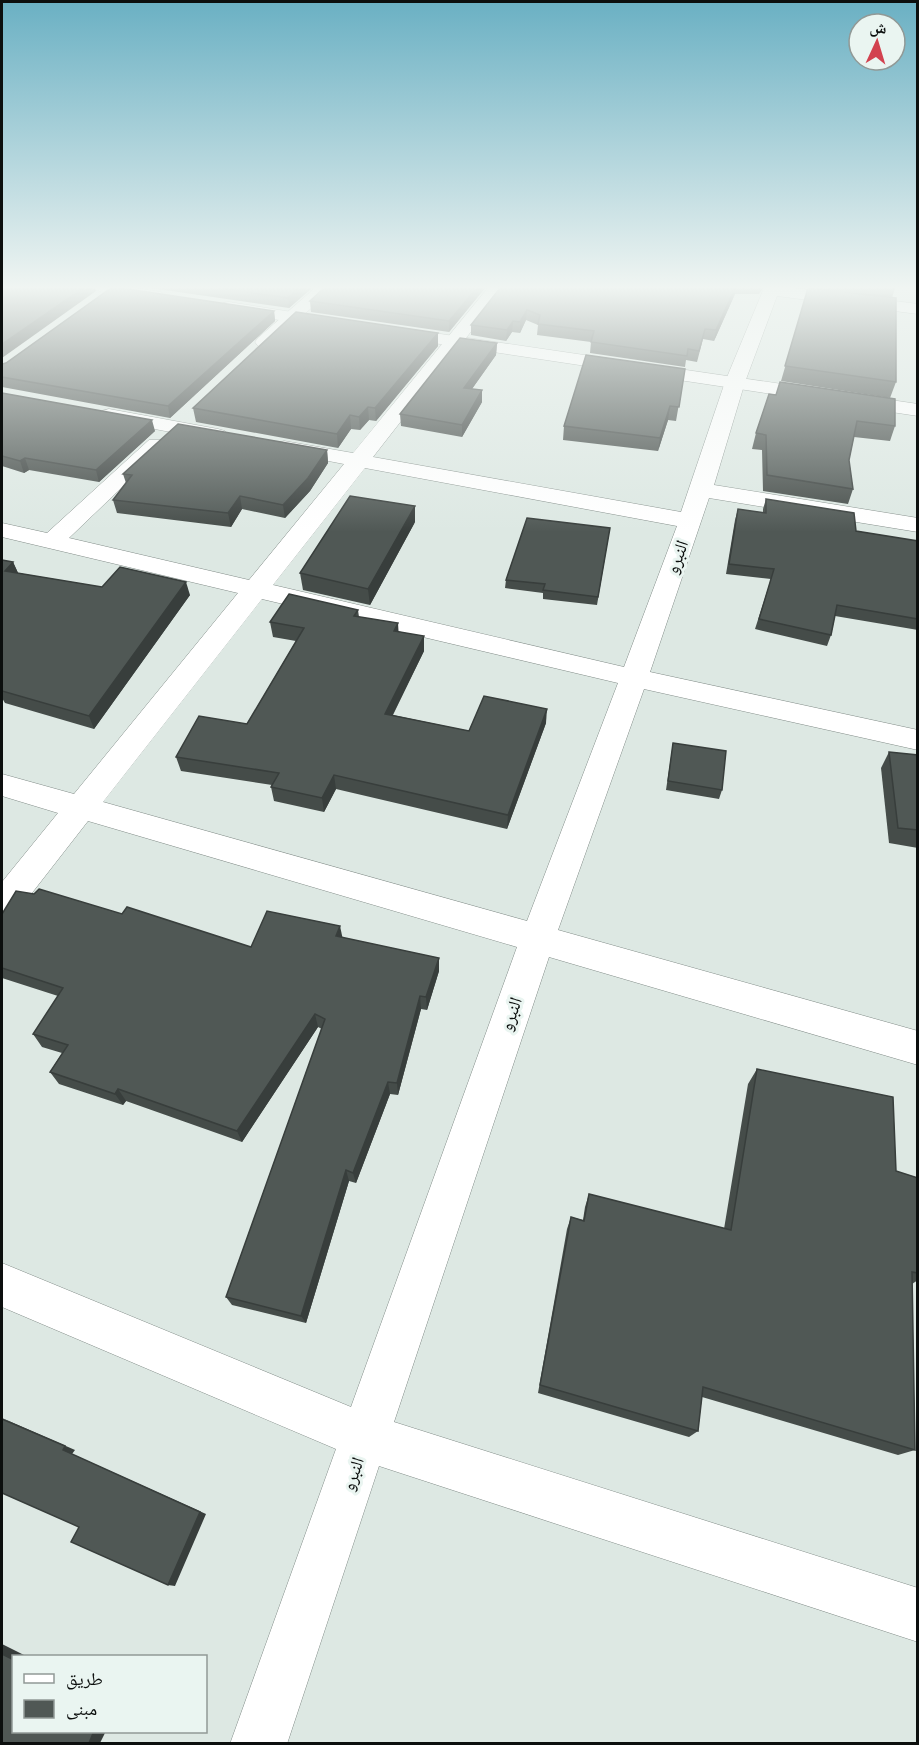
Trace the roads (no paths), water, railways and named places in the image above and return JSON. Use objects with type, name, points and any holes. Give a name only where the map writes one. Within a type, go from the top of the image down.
[{"type":"street","points":[[2,906],[432,369]]},
{"type":"street","points":[[647,369],[918,410]]},
{"type":"street","name":"النبرو","points":[[258,1743],[366,1437],[537,938],[634,678],[695,506],[740,369]]},
{"type":"street","points":[[51,542],[190,411]]},
{"type":"street","points":[[93,412],[243,440]]},
{"type":"street","points":[[266,444],[359,461],[695,506],[918,525]]},
{"type":"street","points":[[2,530],[634,678],[918,740]]},
{"type":"street","points":[[2,785],[918,1048]]},
{"type":"street","points":[[2,1285],[366,1437],[918,1615]]}]
